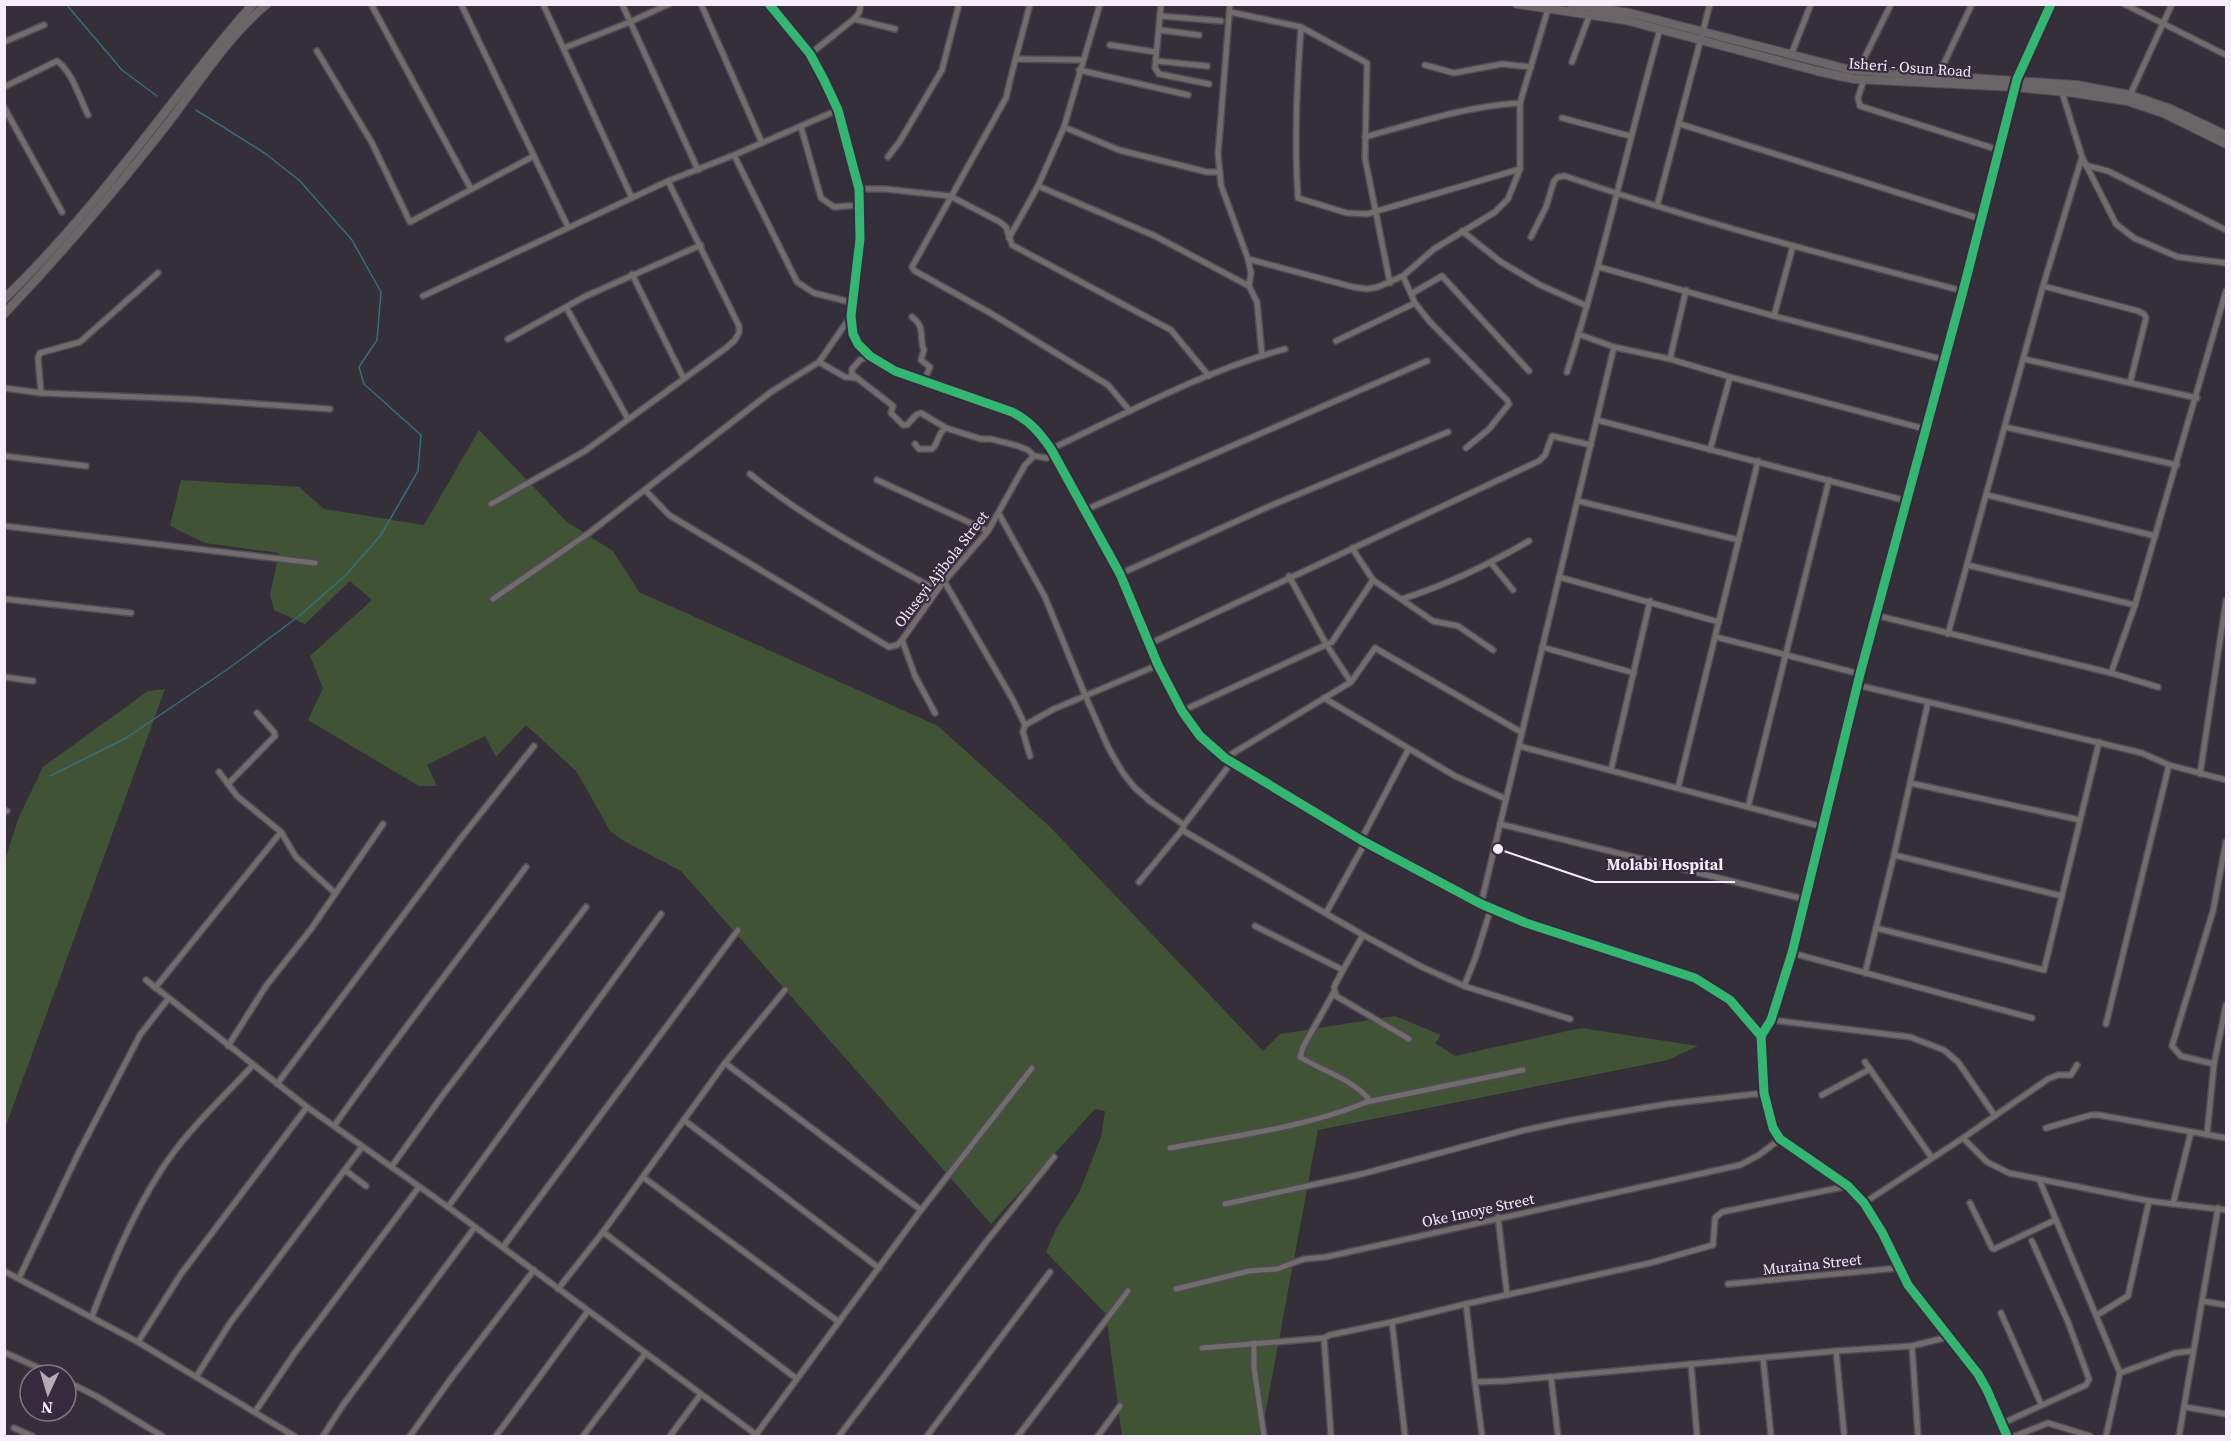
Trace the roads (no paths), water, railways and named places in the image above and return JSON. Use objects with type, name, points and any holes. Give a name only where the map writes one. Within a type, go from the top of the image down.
[{"type":"main road","points":[[4,299],[61,240],[128,160],[227,32],[253,4]]},
{"type":"main road","points":[[4,314],[68,246],[135,165],[234,38],[267,4]]},
{"type":"main road","name":"Isheri - Osun Road","points":[[1517,4],[1590,14],[1703,36],[1816,71],[1864,80],[2016,83],[2127,101],[2163,113],[2226,144]]},
{"type":"main road","points":[[1571,4],[1630,13],[1703,36],[1858,71],[1938,75],[2016,83],[2077,85],[2130,95],[2171,109],[2226,135]]},
{"type":"street","points":[[371,4],[471,189]]},
{"type":"street","points":[[461,4],[568,227]]},
{"type":"street","points":[[543,4],[632,198]]},
{"type":"street","points":[[622,4],[698,170]]},
{"type":"street","points":[[564,48],[669,4]]},
{"type":"street","points":[[701,4],[762,143]]},
{"type":"street","points":[[493,599],[589,533],[771,392],[819,362],[850,316],[854,303],[861,205],[859,189],[838,110],[810,54],[770,4]]},
{"type":"street","points":[[810,54],[854,19],[859,13],[861,4]]},
{"type":"street","points":[[888,157],[942,70],[959,4]]},
{"type":"street","points":[[1030,4],[1005,98],[912,267],[915,271],[992,314],[1108,385],[1130,411]]},
{"type":"street","points":[[1009,238],[1038,186],[1064,127],[1100,4]]},
{"type":"street","points":[[1161,4],[1155,68],[1159,74],[1209,84]]},
{"type":"street","points":[[1230,4],[1218,154],[1221,185],[1248,259],[1251,273],[1249,286],[1257,302],[1262,355]]},
{"type":"street","points":[[1657,206],[1710,4]]},
{"type":"street","points":[[1791,55],[1811,4]]},
{"type":"street","points":[[1858,71],[1891,4]]},
{"type":"street","points":[[1938,75],[1972,4]]},
{"type":"street","points":[[2004,1435],[1987,1390],[1978,1374],[1908,1285],[1882,1232],[1864,1203],[1848,1186],[1780,1139],[1773,1128],[1764,1093],[1761,1036],[1771,1020],[1792,953],[1875,615],[1945,360],[2016,83],[2051,4]]},
{"type":"street","points":[[2124,4],[2226,55]]},
{"type":"street","points":[[2130,95],[2172,4]]},
{"type":"street","points":[[1248,259],[1367,289],[1390,283],[1403,276],[1434,249],[1495,212],[1508,199],[1520,169],[1520,103],[1548,9]]},
{"type":"street","points":[[1230,12],[1301,27],[1367,63],[1365,158],[1390,283]]},
{"type":"street","points":[[1572,62],[1590,14]]},
{"type":"street","points":[[1160,16],[1221,21]]},
{"type":"street","points":[[854,19],[895,29]]},
{"type":"street","points":[[4,42],[44,25]]},
{"type":"street","points":[[1301,27],[1295,157],[1298,198],[1347,213],[1368,214],[1520,169]]},
{"type":"street","points":[[1567,372],[1599,267],[1630,136],[1660,29]]},
{"type":"street","points":[[1159,30],[1199,35]]},
{"type":"street","points":[[1110,45],[1156,52]]},
{"type":"street","points":[[317,51],[391,178],[409,221],[413,222],[534,156]]},
{"type":"street","points":[[1017,59],[1082,60]]},
{"type":"street","points":[[4,87],[57,61],[61,63],[70,77],[88,115]]},
{"type":"street","points":[[1156,61],[1207,66]]},
{"type":"street","points":[[1425,65],[1454,73],[1502,64],[1531,67]]},
{"type":"street","points":[[1079,70],[1188,95]]},
{"type":"street","points":[[1864,80],[1857,102],[1860,106],[1999,150]]},
{"type":"street","points":[[2062,92],[2085,165],[2116,224],[2134,238],[2178,256],[2226,263]]},
{"type":"street","points":[[1365,137],[1464,110],[1520,103]]},
{"type":"street","points":[[4,107],[62,212]]},
{"type":"street","points":[[423,296],[668,181],[801,128],[838,110]]},
{"type":"street","points":[[1562,118],[1630,136]]},
{"type":"street","points":[[1680,124],[1980,219]]},
{"type":"street","points":[[1064,127],[1119,150],[1198,170],[1220,172]]},
{"type":"street","points":[[801,128],[821,198],[834,207],[861,205]]},
{"type":"street","points":[[734,155],[797,282],[814,292],[854,303]]},
{"type":"street","points":[[1948,634],[2043,286],[2082,157]]},
{"type":"street","points":[[2085,165],[2108,171],[2226,230]]},
{"type":"street","points":[[1531,237],[1546,207],[1554,181],[1558,177],[1565,176],[1616,194],[1793,246],[1963,291]]},
{"type":"street","points":[[491,504],[562,466],[726,348],[739,333],[739,326],[668,181]]},
{"type":"street","points":[[1038,186],[1155,236],[1249,286]]},
{"type":"street","points":[[859,189],[885,189],[950,196],[1000,222],[1006,227],[1012,245],[1171,330],[1209,376]]},
{"type":"street","points":[[1462,231],[1501,261],[1540,285],[1587,306]]},
{"type":"street","points":[[508,339],[632,274],[701,245]]},
{"type":"street","points":[[1774,316],[1793,246]]},
{"type":"street","points":[[1599,267],[1774,316],[1945,360]]},
{"type":"street","points":[[41,393],[38,358],[40,353],[80,342],[158,273]]},
{"type":"street","points":[[632,274],[683,377]]},
{"type":"street","points":[[1403,276],[1415,303],[1430,322],[1509,404],[1489,429],[1466,448]]},
{"type":"street","points":[[1411,294],[1442,276],[1529,371]]},
{"type":"street","points":[[2043,286],[2144,314],[2146,318],[2130,383]]},
{"type":"street","points":[[1670,359],[1686,290]]},
{"type":"street","points":[[2112,673],[2135,605],[2197,398],[2226,291]]},
{"type":"street","points":[[1336,341],[1415,303]]},
{"type":"street","points":[[566,307],[628,418]]},
{"type":"street","points":[[850,316],[853,334],[858,344],[870,356],[895,371],[976,398],[1026,419],[1039,431],[1120,573],[1158,665],[1182,711],[1200,736],[1231,763],[1363,842],[1481,904],[1526,923],[1695,978],[1730,1000],[1761,1036]]},
{"type":"street","points":[[912,317],[920,323],[923,335],[921,346],[924,350],[921,360],[930,367],[924,381]]},
{"type":"street","points":[[1578,334],[1614,347],[1670,359],[1925,429]]},
{"type":"street","points":[[1481,904],[1614,347]]},
{"type":"street","points":[[870,356],[860,360],[852,369],[852,374],[893,406],[891,413],[903,425],[907,425],[921,413],[946,428],[981,439],[991,439],[1018,446],[1028,450],[1034,456],[1047,458],[1052,452],[1130,411],[1209,376],[1262,355],[1285,349]]},
{"type":"street","points":[[2024,359],[2197,398]]},
{"type":"street","points":[[1085,510],[1427,361]]},
{"type":"street","points":[[819,362],[845,377],[856,378]]},
{"type":"street","points":[[1710,450],[1731,377]]},
{"type":"street","points":[[4,388],[41,393],[186,399],[330,409]]},
{"type":"street","points":[[1597,420],[1907,501]]},
{"type":"street","points":[[2005,427],[2177,465]]},
{"type":"street","points":[[915,444],[920,449],[932,449],[936,446],[941,431],[946,428]]},
{"type":"street","points":[[1120,573],[1270,506],[1448,432]]},
{"type":"street","points":[[1149,644],[1539,460],[1545,455],[1552,436],[1591,445]]},
{"type":"street","points":[[4,456],[86,466]]},
{"type":"street","name":"Oluseyi Ajibola Street","points":[[645,490],[669,515],[889,647],[897,645],[902,640],[942,583],[988,531],[1024,465],[1034,456]]},
{"type":"street","points":[[1678,788],[1758,461]]},
{"type":"street","points":[[750,474],[777,496],[844,539],[930,586],[942,583],[1014,700],[1025,725],[1023,732],[1030,756]]},
{"type":"street","points":[[877,480],[988,531]]},
{"type":"street","points":[[1748,807],[1829,480]]},
{"type":"street","points":[[1986,495],[2155,536]]},
{"type":"street","points":[[1578,501],[1739,540]]},
{"type":"street","points":[[999,514],[1045,597],[1109,749],[1135,788],[1183,828],[1363,935],[1464,986],[1570,1019]]},
{"type":"street","points":[[4,526],[315,563]]},
{"type":"street","points":[[1402,598],[1438,588],[1491,563],[1529,541]]},
{"type":"street","points":[[1352,548],[1373,579],[1433,621],[1458,626],[1493,650]]},
{"type":"street","points":[[1491,563],[1513,590]]},
{"type":"street","points":[[1967,565],[2135,605]]},
{"type":"street","points":[[1289,576],[1326,644],[1351,682]]},
{"type":"street","points":[[1559,577],[1719,622]]},
{"type":"street","points":[[1182,711],[1335,638],[1373,579]]},
{"type":"street","points":[[4,599],[131,614]]},
{"type":"street","points":[[1611,770],[1650,601]]},
{"type":"street","points":[[2200,774],[2226,601]]},
{"type":"street","points":[[1875,615],[2112,673],[2158,687]]},
{"type":"street","points":[[1716,637],[1860,674]]},
{"type":"street","points":[[902,640],[915,676],[935,713]]},
{"type":"street","points":[[1542,647],[1634,673]]},
{"type":"street","points":[[1226,758],[1351,682],[1371,651],[1378,649],[1521,732]]},
{"type":"street","points":[[1025,725],[1158,665]]},
{"type":"street","points":[[4,677],[33,681]]},
{"type":"street","points":[[1857,685],[2099,742],[2154,757],[2169,765],[2226,780]]},
{"type":"street","points":[[1324,698],[1408,750],[1455,776],[1506,799]]},
{"type":"street","points":[[1864,973],[1894,855],[1928,702]]},
{"type":"street","points":[[228,784],[275,736],[257,713]]},
{"type":"street","points":[[1876,928],[2044,970],[2099,742]]},
{"type":"street","points":[[277,1084],[461,838],[534,746]]},
{"type":"street","points":[[1519,746],[1822,827]]},
{"type":"street","points":[[1326,913],[1408,750]]},
{"type":"street","points":[[1139,882],[1231,763]]},
{"type":"street","points":[[2106,1024],[2169,765]]},
{"type":"street","points":[[219,772],[237,796],[281,832],[296,857],[335,893]]},
{"type":"street","points":[[1910,783],[2080,820]]},
{"type":"street","points":[[228,1046],[266,986],[306,935],[383,824]]},
{"type":"street","points":[[1500,824],[1804,898]]},
{"type":"street","points":[[155,988],[281,832]]},
{"type":"street","points":[[2214,1064],[2181,1056],[2172,1046],[2213,911],[2226,842]]},
{"type":"street","points":[[1894,855],[2062,896]]},
{"type":"street","points":[[334,1126],[402,1030],[433,993],[526,867]]},
{"type":"street","points":[[392,1166],[442,1096],[586,907]]},
{"type":"street","points":[[1464,986],[1491,908]]},
{"type":"street","points":[[448,1207],[660,914]]},
{"type":"street","points":[[1255,926],[1343,970]]},
{"type":"street","points":[[503,1247],[738,930]]},
{"type":"street","points":[[1363,935],[1303,1047],[1300,1057],[1353,1086],[1368,1098],[1367,1102]]},
{"type":"street","points":[[1792,953],[2032,1018]]},
{"type":"street","points":[[146,980],[307,1107],[503,1247],[757,1436],[921,1210],[1032,1068]]},
{"type":"street","points":[[558,1289],[603,1232],[726,1064],[785,990]]},
{"type":"street","points":[[1334,992],[1336,996],[1409,1039]]},
{"type":"street","points":[[19,1278],[78,1154],[140,1035],[168,999]]},
{"type":"street","points":[[2207,1135],[2214,1064],[2222,1038],[2226,1005]]},
{"type":"street","points":[[1771,1020],[1910,1037],[1944,1050],[1958,1062],[1995,1116]]},
{"type":"street","points":[[1865,1062],[1932,1158]]},
{"type":"street","points":[[726,1064],[921,1210]]},
{"type":"street","points":[[92,1316],[125,1235],[161,1171],[176,1150],[253,1065]]},
{"type":"street","points":[[1864,1203],[2053,1076],[2071,1075],[2077,1065]]},
{"type":"street","points":[[1822,1095],[1870,1069]]},
{"type":"street","points":[[1170,1148],[1261,1131],[1367,1102],[1523,1070]]},
{"type":"street","points":[[1225,1204],[1362,1174],[1525,1130],[1572,1120],[1667,1104],[1764,1093]]},
{"type":"street","points":[[138,1341],[181,1274],[307,1107]]},
{"type":"street","points":[[2046,1128],[2091,1115],[2099,1115],[2226,1138]]},
{"type":"street","points":[[684,1120],[879,1268]]},
{"type":"street","points":[[2173,1204],[2191,1132]]},
{"type":"street","points":[[1963,1138],[1987,1162],[1997,1168],[2039,1179],[2149,1201],[2226,1210]]},
{"type":"street","name":"Oke Imoye Street","points":[[1176,1289],[1249,1271],[1277,1269],[1304,1259],[1326,1257],[1740,1165],[1759,1155],[1780,1139]]},
{"type":"street","points":[[196,1377],[230,1323],[362,1147]]},
{"type":"street","points":[[839,1437],[986,1242],[1054,1157]]},
{"type":"street","points":[[345,1170],[366,1186]]},
{"type":"street","points":[[643,1177],[839,1322]]},
{"type":"street","points":[[2039,1179],[2120,1373],[2106,1437]]},
{"type":"street","points":[[1202,1348],[1324,1338],[1650,1263],[1713,1245],[1715,1218],[1722,1212],[1848,1186]]},
{"type":"street","points":[[255,1412],[294,1354],[419,1187]]},
{"type":"street","points":[[2097,1315],[2128,1296],[2149,1201]]},
{"type":"street","points":[[1970,1203],[1994,1249],[2055,1220]]},
{"type":"street","points":[[2179,1437],[2218,1208]]},
{"type":"street","points":[[1498,1218],[1507,1295]]},
{"type":"street","points":[[323,1437],[475,1227]]},
{"type":"street","points":[[603,1232],[797,1379]]},
{"type":"street","points":[[2001,1424],[2086,1385],[2089,1379],[2068,1322],[2032,1241]]},
{"type":"street","name":"Muraina Street","points":[[1728,1284],[1899,1268]]},
{"type":"street","points":[[410,1437],[452,1377],[534,1270]]},
{"type":"street","points":[[4,1271],[138,1341],[294,1437]]},
{"type":"street","points":[[927,1437],[1050,1272]]},
{"type":"street","points":[[1018,1437],[1128,1291]]},
{"type":"street","points":[[2202,1301],[2226,1305]]},
{"type":"street","points":[[1466,1304],[1482,1437]]},
{"type":"street","points":[[496,1437],[588,1311]]},
{"type":"street","points":[[2001,1313],[2041,1404]]},
{"type":"street","points":[[1392,1322],[1405,1437]]},
{"type":"street","points":[[1475,1382],[1912,1346],[1948,1336]]},
{"type":"street","points":[[1324,1338],[1331,1437]]},
{"type":"street","points":[[1254,1343],[1254,1368],[1264,1437]]},
{"type":"street","points":[[1912,1346],[1918,1437]]},
{"type":"street","points":[[1836,1351],[1844,1433]]},
{"type":"street","points":[[2120,1373],[2175,1353],[2193,1351]]},
{"type":"street","points":[[4,1352],[28,1363]]},
{"type":"street","points":[[583,1437],[645,1354]]},
{"type":"street","points":[[1763,1358],[1771,1437]]},
{"type":"street","points":[[1691,1364],[1697,1437]]},
{"type":"street","points":[[1551,1377],[1558,1437]]},
{"type":"street","points":[[78,1387],[162,1437]]},
{"type":"street","points":[[670,1437],[701,1394]]},
{"type":"street","points":[[1098,1437],[1120,1406]]},
{"type":"street","points":[[2185,1407],[2226,1414]]},
{"type":"street","points":[[2014,1437],[2048,1422],[2089,1436]]},
{"type":"street","points":[[14,1428],[32,1437]]},
{"type":"waterway","points":[[66,4],[122,70],[157,96]]},
{"type":"waterway","points":[[50,776],[126,738],[228,669],[299,616],[345,576],[381,535],[418,471],[421,435],[364,384],[359,367],[377,340],[381,292],[352,240],[300,181],[266,154],[196,110]]},
{"type":"place","name":"Molabi Hospital","points":[[1498,849]]}]
